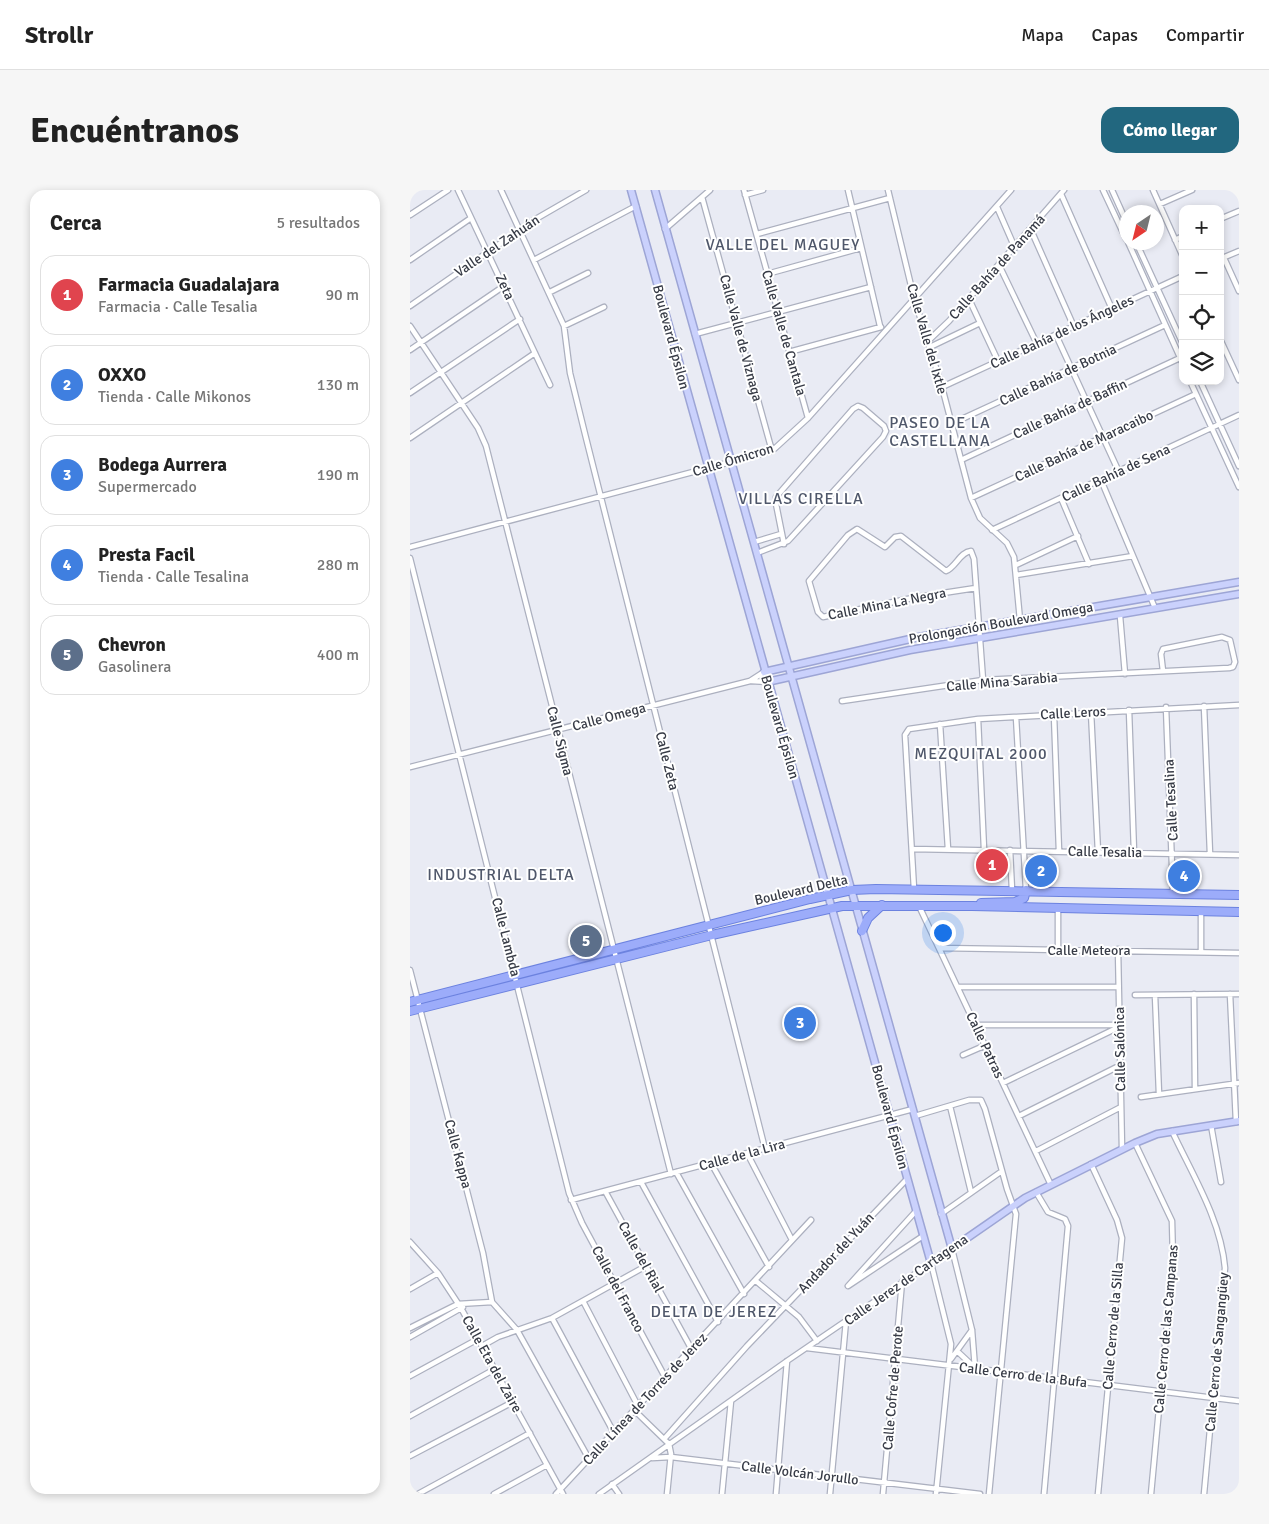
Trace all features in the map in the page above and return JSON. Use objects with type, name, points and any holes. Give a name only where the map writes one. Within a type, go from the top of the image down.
[{"type":"main road","name":"Boulevard Delta","points":[[414,1001],[827,894],[852,890],[1026,890],[1239,895]]},
{"type":"main road","points":[[972,906],[990,902],[1020,900],[1026,890]]},
{"type":"main road","name":"Boulevard Delta","points":[[410,1011],[712,935],[831,908],[856,905],[1239,912]]},
{"type":"main road","points":[[862,931],[868,918],[882,905]]},
{"type":"street","points":[[410,216],[448,190]]},
{"type":"street","name":"Zeta","points":[[458,190],[550,385]]},
{"type":"street","name":"Calle Zeta","points":[[501,190],[550,292],[564,326],[570,373],[766,1149]]},
{"type":"street","name":"Valle del Zahuán","points":[[410,306],[551,209],[586,190]]},
{"type":"street","name":"Boulevard Épsilon","points":[[631,190],[764,672],[931,1263]]},
{"type":"street","name":"Boulevard Épsilon","points":[[655,190],[732,461],[790,678],[852,890],[952,1249]]},
{"type":"street","points":[[666,229],[710,190]]},
{"type":"street","points":[[744,193],[763,190]]},
{"type":"street","points":[[848,190],[880,326]]},
{"type":"street","name":"Calle Valle del Ixtle","points":[[888,190],[914,298],[942,387],[971,498],[980,518],[1011,549],[1016,565],[1020,620]]},
{"type":"street","name":"Calle Ómicron","points":[[410,547],[600,495],[708,469],[772,451],[808,418],[1011,190]]},
{"type":"street","points":[[1103,190],[1119,224]]},
{"type":"street","points":[[1112,190],[1119,206]]},
{"type":"street","points":[[1153,190],[1180,250]]},
{"type":"street","points":[[1160,204],[1192,190]]},
{"type":"street","points":[[1063,192],[1112,309]]},
{"type":"street","name":"Calle Bahía de Panamá","points":[[928,341],[969,299],[1063,192]]},
{"type":"street","name":"Calle Valle de Cantala","points":[[744,193],[808,418]]},
{"type":"street","name":"Calle Valle de Viznaga","points":[[702,197],[772,451]]},
{"type":"street","points":[[757,234],[890,198]]},
{"type":"street","points":[[534,260],[636,206]]},
{"type":"street","points":[[997,207],[1015,248]]},
{"type":"street","points":[[1224,217],[1239,210]]},
{"type":"street","points":[[410,260],[472,218]]},
{"type":"street","points":[[1031,230],[1074,326]]},
{"type":"street","points":[[1175,240],[1179,238]]},
{"type":"street","points":[[767,274],[862,248]]},
{"type":"street","points":[[1131,250],[1179,356]]},
{"type":"street","points":[[1140,250],[1181,340]]},
{"type":"street","points":[[1224,257],[1239,251]]},
{"type":"street","points":[[1224,262],[1239,291]]},
{"type":"street","points":[[999,265],[1037,344]]},
{"type":"street","points":[[550,292],[588,273]]},
{"type":"street","name":"Calle Bahía de los Ángeles","points":[[942,387],[1179,278]]},
{"type":"street","points":[[410,350],[504,286]]},
{"type":"street","points":[[695,334],[871,287]]},
{"type":"street","points":[[969,299],[998,361]]},
{"type":"street","points":[[564,326],[604,307]]},
{"type":"street","points":[[410,393],[520,319]]},
{"type":"street","name":"Calle Bahía de Panamá","points":[[930,347],[980,323]]},
{"type":"street","name":"Calle Bahía de Botnia","points":[[951,424],[1165,325]]},
{"type":"street","name":"Calle Sigma","points":[[410,326],[483,437],[615,959],[673,1173],[744,1294]]},
{"type":"street","points":[[788,352],[880,326],[887,330]]},
{"type":"street","points":[[1056,335],[1118,470]]},
{"type":"street","points":[[1220,340],[1239,380]]},
{"type":"street","points":[[410,438],[535,352]]},
{"type":"street","name":"Calle Bahía de Baffin","points":[[961,460],[1179,358]]},
{"type":"street","points":[[1192,385],[1239,487]]},
{"type":"street","points":[[1202,385],[1239,466]]},
{"type":"street","name":"Calle Bahía de Maracaibo","points":[[971,498],[1196,394]]},
{"type":"street","points":[[757,553],[784,544],[885,434],[884,426],[863,408],[858,406],[853,410],[778,494],[776,504],[784,544]]},
{"type":"street","name":"Calle Bahía de Sena","points":[[992,530],[1101,480],[1118,470],[1239,416]]},
{"type":"street","points":[[1101,480],[1156,608]]},
{"type":"street","points":[[1061,498],[1089,564]]},
{"type":"street","name":"Calle Mina La Negra","points":[[976,588],[917,597],[823,617],[818,612],[809,581],[848,534],[857,529],[885,548],[895,537],[901,536],[946,571],[964,553],[971,551],[974,559],[983,680]]},
{"type":"street","points":[[754,542],[782,534]]},
{"type":"street","points":[[1016,565],[1078,536]]},
{"type":"street","points":[[1016,575],[1133,556]]},
{"type":"street","name":"Calle Lambda","points":[[410,558],[571,1200]]},
{"type":"street","name":"Prolongación Boulevard Omega","points":[[764,672],[869,647],[1239,582]]},
{"type":"street","name":"Prolongación Boulevard Omega","points":[[768,682],[901,652],[1120,616],[1239,594]]},
{"type":"street","points":[[1120,616],[1125,674]]},
{"type":"street","name":"Calle Mina Sarabia","points":[[842,701],[983,680],[1231,668],[1235,662],[1230,640],[1222,637],[1163,649],[1161,654],[1163,671]]},
{"type":"street","name":"Calle Omega","points":[[410,767],[750,680],[764,672]]},
{"type":"street","name":"Calle Omega","points":[[750,680],[768,682]]},
{"type":"street","name":"Calle Leros","points":[[912,849],[905,735],[907,730],[978,719],[1016,716],[1239,705]]},
{"type":"street","points":[[1204,706],[1210,854]]},
{"type":"street","name":"Calle Tesalina","points":[[1166,708],[1173,853],[1173,893]]},
{"type":"street","points":[[1129,710],[1134,852]]},
{"type":"street","points":[[1091,712],[1098,852]]},
{"type":"street","points":[[1054,715],[1059,851]]},
{"type":"street","points":[[1016,716],[1026,890]]},
{"type":"street","points":[[978,719],[984,849]]},
{"type":"street","points":[[940,724],[948,849]]},
{"type":"street","points":[[912,849],[914,889]]},
{"type":"street","name":"Calle Tesalia","points":[[912,849],[1239,855]]},
{"type":"street","points":[[1010,850],[1012,890]]},
{"type":"street","name":"Calle Patras","points":[[919,906],[1051,1185]]},
{"type":"street","points":[[1058,909],[1058,950]]},
{"type":"street","points":[[1201,912],[1201,952]]},
{"type":"street","name":"Calle Meteora","points":[[939,948],[1118,949],[1239,953]]},
{"type":"street","name":"Calle Salónica","points":[[1118,949],[1122,1149]]},
{"type":"street","name":"Calle Kappa","points":[[410,970],[414,1001],[420,1008],[484,1253],[492,1302]]},
{"type":"street","points":[[958,987],[1118,987]]},
{"type":"street","points":[[1194,994],[1195,1089]]},
{"type":"street","points":[[1230,994],[1233,1083],[1237,1121]]},
{"type":"street","points":[[1135,995],[1239,994]]},
{"type":"street","points":[[1155,995],[1159,1094]]},
{"type":"street","points":[[976,1024],[1119,1026]]},
{"type":"street","points":[[1003,1083],[1119,1026]]},
{"type":"street","points":[[963,1055],[986,1045]]},
{"type":"street","points":[[1019,1116],[1119,1066]]},
{"type":"street","points":[[1141,1097],[1239,1082]]},
{"type":"street","points":[[915,1116],[969,1100],[981,1100],[986,1109],[1002,1171],[1014,1206],[1016,1219],[989,1494]]},
{"type":"street","points":[[950,1106],[972,1192]]},
{"type":"street","points":[[1036,1151],[1121,1107]]},
{"type":"street","name":"Calle de la Lira","points":[[571,1200],[890,1116],[913,1108]]},
{"type":"street","name":"Calle Jerez de Cartagena","points":[[599,1494],[787,1361],[1036,1192],[1135,1143],[1172,1131],[1237,1121]]},
{"type":"street","points":[[1210,1125],[1221,1182]]},
{"type":"street","name":"Calle Cerro de Sangangüey","points":[[1172,1131],[1216,1227],[1224,1255],[1225,1287],[1204,1494]]},
{"type":"street","name":"Calle Cerro de las Campanas","points":[[1135,1143],[1167,1208],[1174,1232],[1151,1494]]},
{"type":"street","points":[[747,1153],[792,1240]]},
{"type":"street","points":[[711,1163],[769,1267]]},
{"type":"street","name":"Calle Cerro de la Silla","points":[[1091,1164],[1117,1220],[1122,1238],[1098,1494]]},
{"type":"street","points":[[941,1214],[1002,1171]]},
{"type":"street","name":"Andador del Yuán","points":[[665,1438],[786,1306],[907,1179]]},
{"type":"street","points":[[641,1182],[718,1322]]},
{"type":"street","name":"Calle del Rial","points":[[605,1191],[692,1350]]},
{"type":"street","points":[[1036,1192],[1048,1212],[1065,1219],[1068,1226],[1044,1494]]},
{"type":"street","name":"Calle del Franco","points":[[571,1200],[665,1378]]},
{"type":"street","points":[[916,1211],[848,1286],[923,1236]]},
{"type":"street","name":"Calle Línea de Torres de Jerez","points":[[556,1494],[811,1220]]},
{"type":"street","name":"Calle Eta del Zaire","points":[[410,1242],[412,1248],[438,1273],[460,1306],[563,1494]]},
{"type":"street","points":[[952,1249],[972,1330],[975,1368]]},
{"type":"street","points":[[931,1263],[949,1333],[951,1359]]},
{"type":"street","points":[[482,1346],[517,1330],[552,1318],[646,1266]]},
{"type":"street","points":[[410,1289],[438,1273]]},
{"type":"street","points":[[756,1281],[798,1317],[817,1341]]},
{"type":"street","name":"Calle Cofre de Perote","points":[[883,1494],[902,1282]]},
{"type":"street","points":[[583,1301],[638,1406]]},
{"type":"street","points":[[410,1328],[466,1304],[492,1302],[517,1330],[589,1459]]},
{"type":"street","points":[[410,1337],[460,1306]]},
{"type":"street","points":[[552,1318],[614,1433]]},
{"type":"street","points":[[830,1494],[846,1321]]},
{"type":"street","points":[[936,1492],[948,1366],[972,1330]]},
{"type":"street","points":[[410,1376],[478,1339]]},
{"type":"street","name":"Calle Cerro de la Bufa","points":[[807,1348],[975,1368],[1055,1380],[1239,1401]]},
{"type":"street","points":[[958,1352],[975,1368]]},
{"type":"street","points":[[776,1494],[787,1361]]},
{"type":"street","points":[[410,1416],[495,1370]]},
{"type":"street","points":[[410,1456],[513,1402]]},
{"type":"street","points":[[722,1494],[731,1402]]},
{"type":"street","points":[[634,1410],[670,1444],[671,1457],[667,1494]]},
{"type":"street","points":[[418,1494],[530,1433]]},
{"type":"street","name":"Calle Volcán Jorullo","points":[[649,1458],[671,1457],[884,1483],[936,1492],[980,1494]]},
{"type":"street","points":[[494,1494],[547,1465]]},
{"type":"street","points":[[612,1484],[618,1494]]},
{"type":"place","name":"Farmacia Guadalajara","points":[[992,865]]},
{"type":"place","name":"OXXO","points":[[1041,871]]},
{"type":"place","name":"Presta Facil","points":[[1184,876]]},
{"type":"place","name":"Chevron","points":[[586,941]]},
{"type":"place","name":"Bodega Aurrera","points":[[800,1023]]},
{"type":"district","name":"VALLE DEL MAGUEY","points":[[783,245]]},
{"type":"district","name":"PASEO DE LA CASTELLANA","points":[[940,432]]},
{"type":"district","name":"VILLAS CIRELLA","points":[[801,499]]},
{"type":"district","name":"MEZQUITAL 2000","points":[[981,754]]},
{"type":"district","name":"INDUSTRIAL DELTA","points":[[501,875]]},
{"type":"district","name":"DELTA DE JEREZ","points":[[714,1312]]}]
